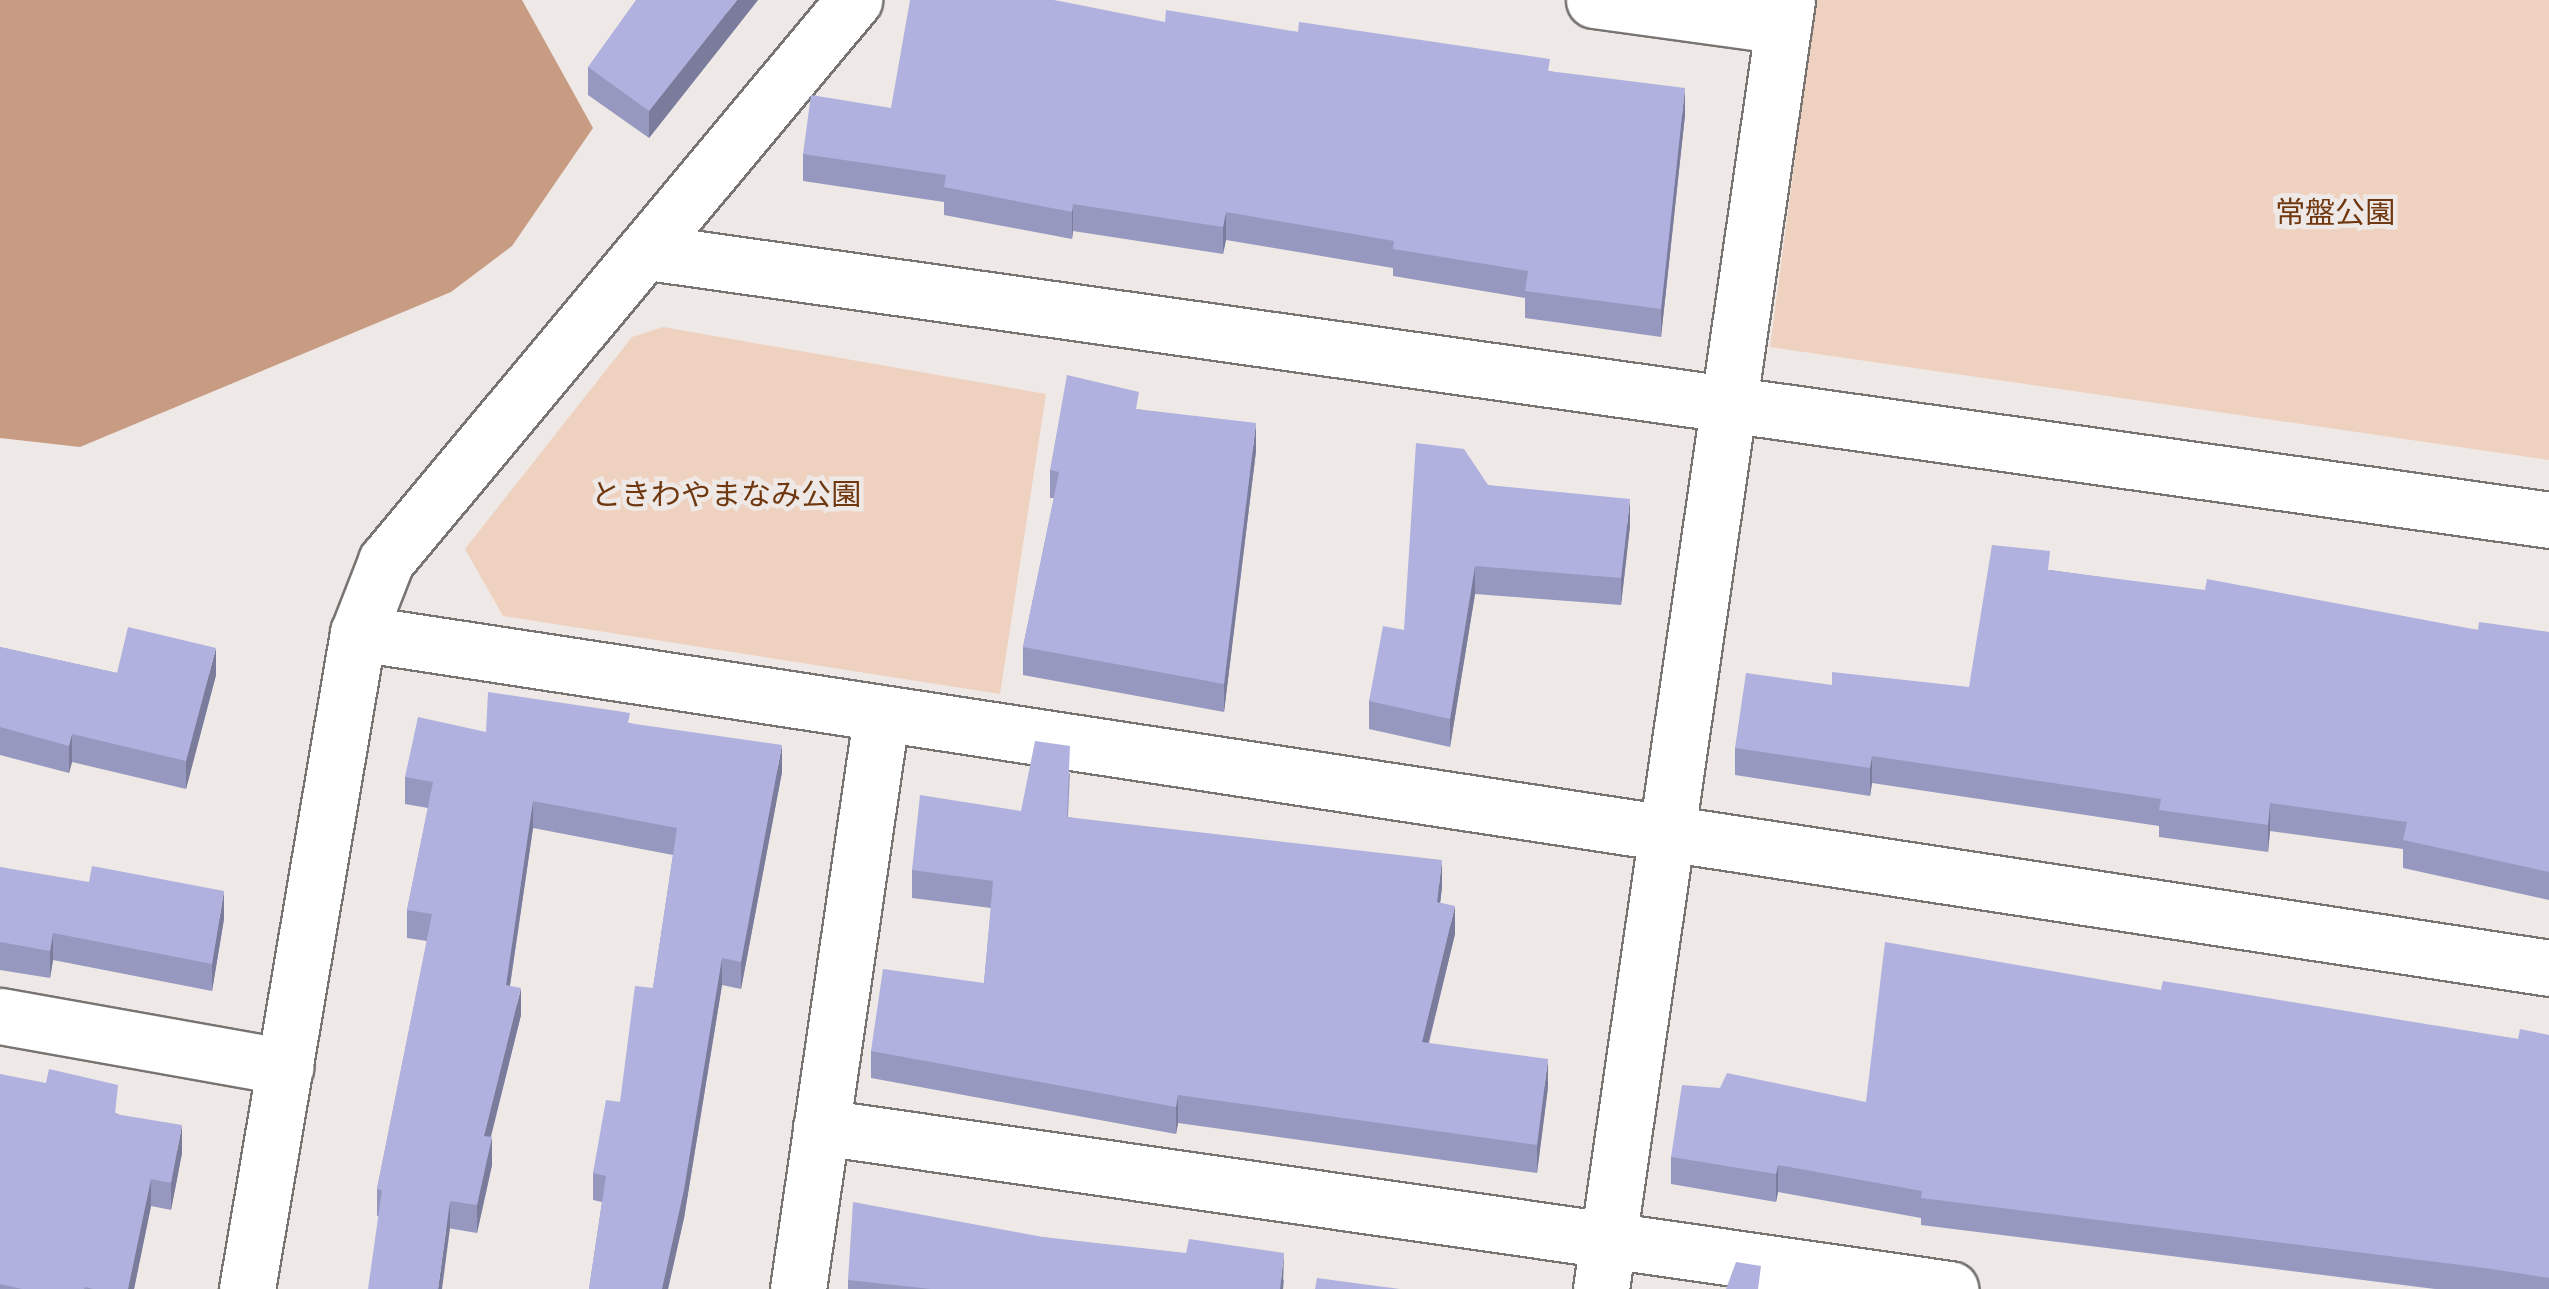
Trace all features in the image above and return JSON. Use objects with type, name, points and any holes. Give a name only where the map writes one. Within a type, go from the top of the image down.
[{"type":"street","points":[[247,1289],[358,633],[386,561],[648,252],[854,0]]},
{"type":"street","points":[[1594,0],[1785,13],[1724,403],[1604,1265]]},
{"type":"street","points":[[648,252],[2549,520]]},
{"type":"street","points":[[358,633],[881,717],[2549,968]]},
{"type":"street","points":[[798,1289],[881,717]]},
{"type":"street","points":[[0,1016],[286,1067]]},
{"type":"street","points":[[821,1127],[1604,1265],[1950,1289]]},
{"type":"green space","name":"常盤公園","points":[[1816,0],[2549,0],[2549,460],[1770,347]]},
{"type":"green space","name":"ときわやまなみ公園","points":[[663,327],[1046,394],[1000,694],[503,616],[465,549],[632,337]]},
{"type":"shaded area","points":[[0,0],[522,0],[593,128],[512,246],[451,292],[80,447],[0,438]]},
{"type":"building","points":[[636,0],[737,0],[649,111],[588,67]]},
{"type":"building","points":[[910,0],[1054,0],[1165,22],[1166,10],[1298,32],[1299,22],[1550,59],[1548,71],[1685,88],[1661,309],[1525,291],[1528,271],[1393,249],[1394,241],[1226,212],[1223,227],[1073,204],[1072,212],[944,187],[946,175],[803,154],[811,95],[891,108]]},
{"type":"building","points":[[1067,375],[1139,392],[1136,409],[1256,423],[1224,684],[1023,647],[1059,472],[1050,470]]},
{"type":"building","points":[[1416,443],[1464,449],[1488,485],[1630,499],[1621,578],[1475,566],[1450,719],[1369,701],[1383,626],[1404,630]]},
{"type":"building","points":[[1992,545],[2050,551],[2048,570],[2205,590],[2207,579],[2478,630],[2479,622],[2549,632],[2549,872],[2403,840],[2407,822],[2270,803],[2268,825],[2159,810],[2161,799],[1872,756],[1870,768],[1735,748],[1746,673],[1832,685],[1832,672],[1969,687]]},
{"type":"building","points":[[128,627],[216,648],[186,761],[72,734],[69,746],[0,727],[0,647],[117,673]]},
{"type":"building","points":[[488,692],[630,713],[628,723],[782,745],[741,962],[722,958],[684,1190],[662,1289],[589,1289],[606,1176],[593,1173],[606,1100],[620,1102],[635,986],[653,988],[677,828],[533,801],[506,985],[521,988],[484,1136],[492,1137],[477,1205],[450,1201],[438,1289],[368,1289],[382,1190],[377,1189],[432,914],[407,910],[433,782],[405,777],[418,717],[486,732]]},
{"type":"building","points":[[1035,741],[1070,746],[1067,817],[1442,860],[1437,902],[1455,906],[1422,1042],[1548,1059],[1537,1145],[1178,1095],[1176,1107],[871,1051],[883,969],[984,983],[993,881],[912,870],[920,795],[1021,811]]},
{"type":"building","points":[[92,866],[224,891],[212,964],[53,933],[50,951],[0,942],[0,867],[89,882]]},
{"type":"building","points":[[1885,942],[2161,990],[2163,981],[2518,1039],[2520,1029],[2549,1035],[2549,1278],[1921,1198],[1922,1191],[1778,1165],[1776,1174],[1671,1157],[1682,1085],[1720,1088],[1727,1073],[1866,1102]]},
{"type":"building","points":[[49,1069],[118,1085],[115,1114],[182,1125],[171,1183],[151,1179],[128,1289],[22,1289],[0,1284],[0,1074],[46,1083]]},
{"type":"building","points":[[853,1202],[1043,1237],[1186,1253],[1189,1239],[1284,1253],[1280,1289],[931,1289],[848,1280]]},
{"type":"building","points":[[1736,1262],[1761,1266],[1758,1289],[1726,1289]]},
{"type":"building","points":[[1317,1278],[1400,1289],[1315,1289]]}]
